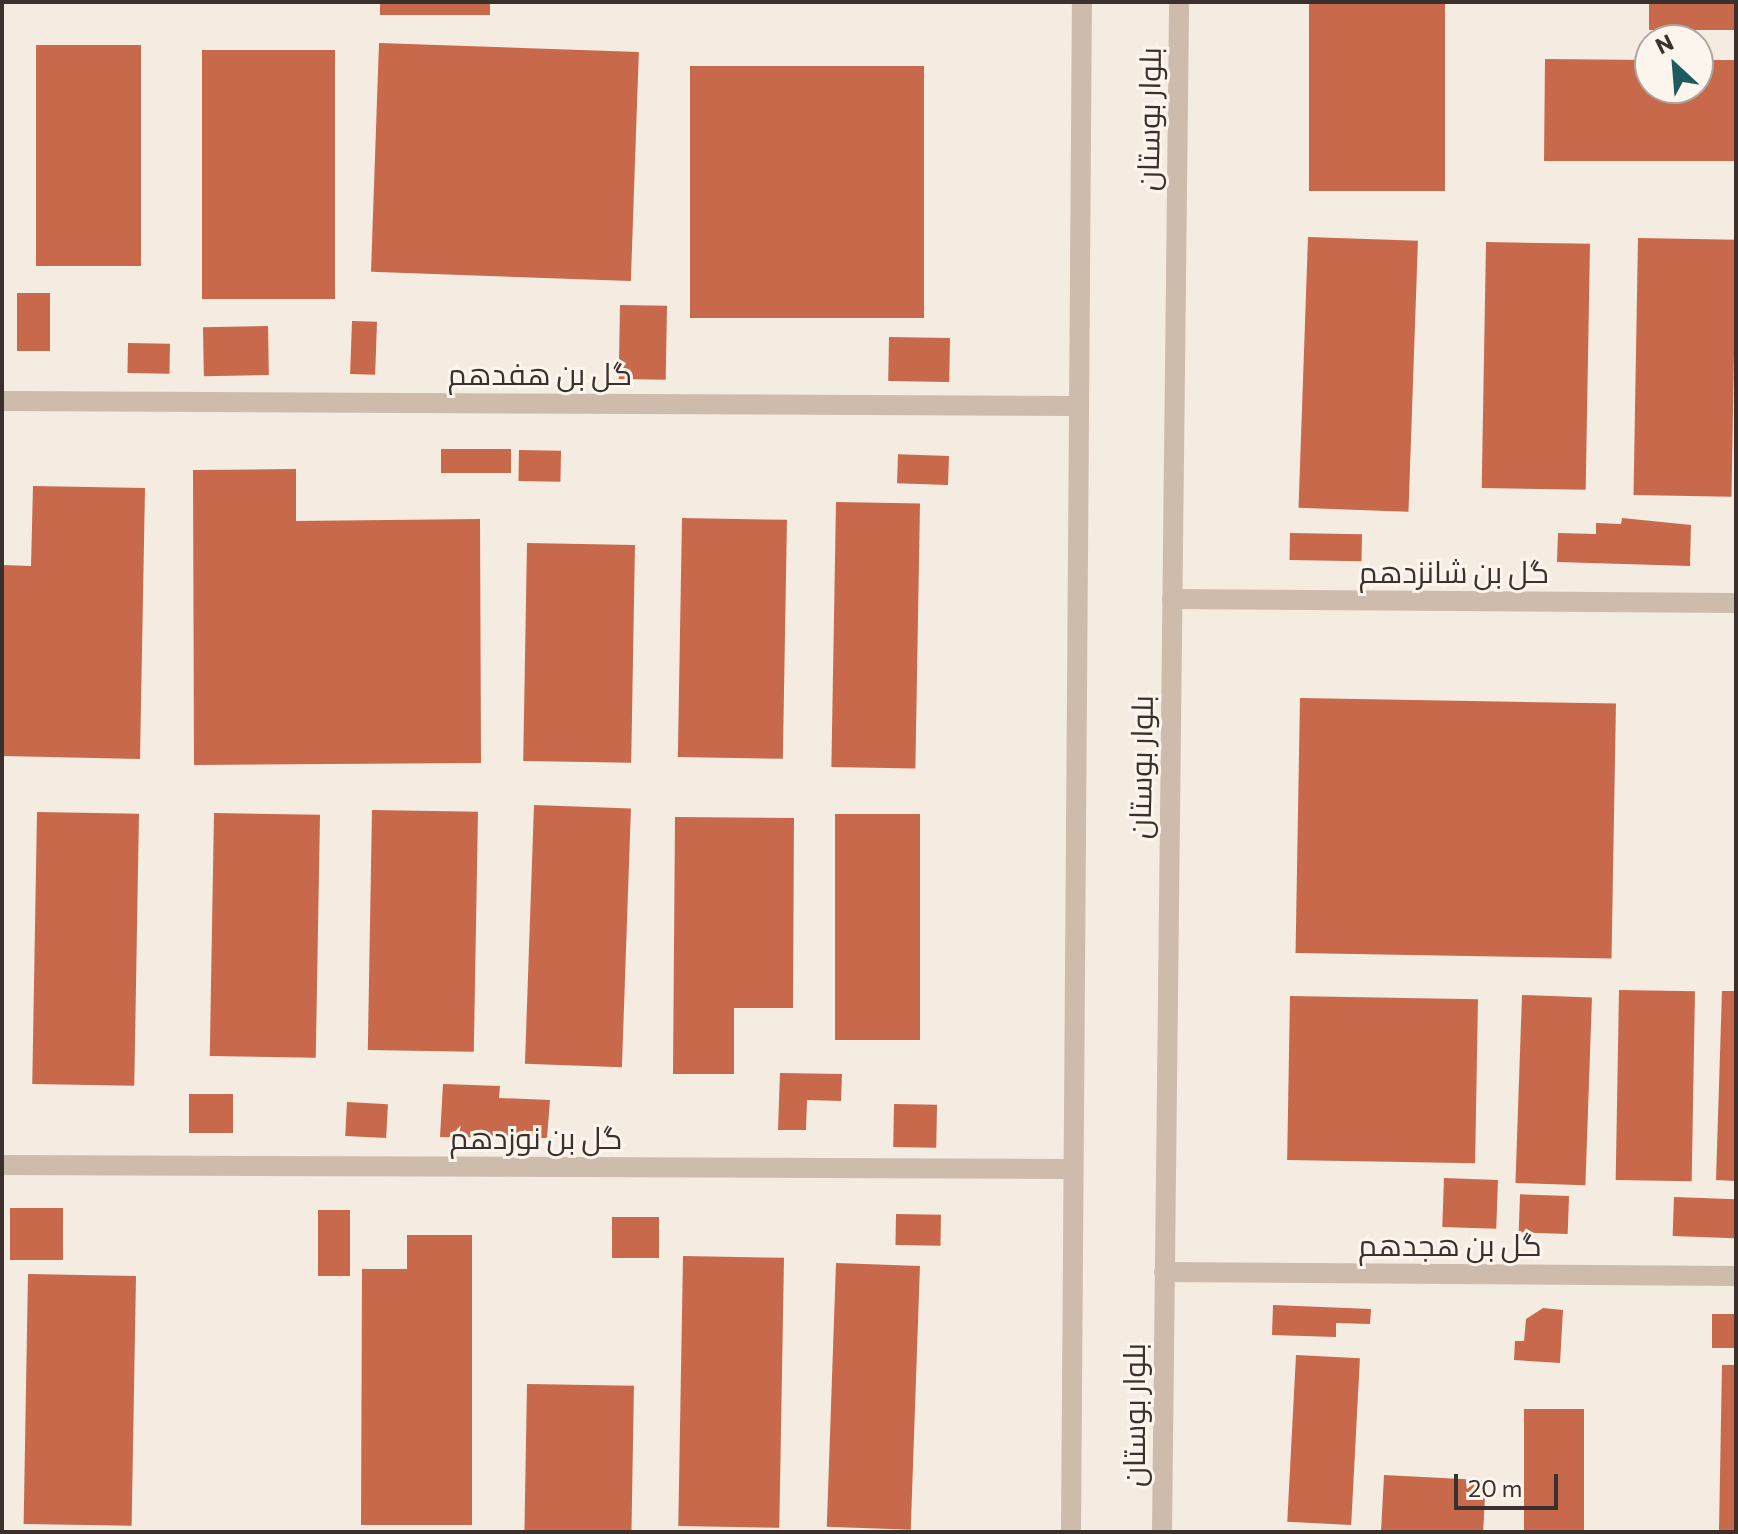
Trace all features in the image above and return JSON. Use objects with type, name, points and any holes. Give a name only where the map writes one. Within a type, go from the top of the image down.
[{"type":"street","name":"بلوار بوستان","points":[[1071,1532],[1070,1169],[1082,2]]},
{"type":"street","name":"بلوار بوستان","points":[[1162,1532],[1179,2]]},
{"type":"street","name":"گل بن هفدهم","points":[[2,401],[1077,406]]},
{"type":"street","name":"گل بن شانزدهم","points":[[1172,599],[1736,603]]},
{"type":"street","name":"گل بن نوزدهم","points":[[2,1165],[1070,1169]]},
{"type":"street","name":"گل بن هجدهم","points":[[1164,1272],[1736,1276]]},
{"type":"building","points":[[380,2],[490,2],[490,15],[380,15]]},
{"type":"building","points":[[1309,2],[1445,2],[1445,191],[1309,191]]},
{"type":"building","points":[[1649,2],[1736,2],[1736,30],[1714,30],[1714,24],[1649,24]]},
{"type":"building","points":[[379,43],[639,52],[631,281],[371,272]]},
{"type":"building","points":[[36,45],[141,45],[141,266],[36,266]]},
{"type":"building","points":[[202,50],[335,50],[335,299],[202,299]]},
{"type":"building","points":[[1545,59],[1634,60],[1634,104],[1714,104],[1714,60],[1736,60],[1736,161],[1544,161]]},
{"type":"building","points":[[690,66],[924,66],[924,318],[690,318]]},
{"type":"building","points":[[1308,237],[1418,241],[1408,512],[1299,508]]},
{"type":"building","points":[[1638,238],[1736,240],[1731,497],[1634,495]]},
{"type":"building","points":[[1486,242],[1590,244],[1586,490],[1482,488]]},
{"type":"building","points":[[17,293],[50,293],[50,351],[17,351]]},
{"type":"building","points":[[620,305],[667,306],[666,380],[619,379]]},
{"type":"building","points":[[352,321],[377,322],[375,375],[350,374]]},
{"type":"building","points":[[268,326],[269,375],[204,376],[203,327]]},
{"type":"building","points":[[889,337],[950,338],[949,382],[888,381]]},
{"type":"building","points":[[128,343],[170,344],[169,374],[127,373]]},
{"type":"building","points":[[441,449],[511,449],[511,473],[441,473]]},
{"type":"building","points":[[519,450],[561,451],[560,482],[518,481]]},
{"type":"building","points":[[898,454],[949,456],[948,485],[897,483]]},
{"type":"building","points":[[296,469],[296,521],[480,519],[481,763],[194,765],[193,470]]},
{"type":"building","points":[[33,486],[145,488],[140,759],[2,756],[2,565],[31,566]]},
{"type":"building","points":[[836,502],[920,503],[915,768],[831,767]]},
{"type":"building","points":[[682,518],[787,520],[783,759],[678,757]]},
{"type":"building","points":[[1622,518],[1691,525],[1690,566],[1557,562],[1558,533],[1596,534],[1596,523],[1621,524]]},
{"type":"building","points":[[1290,533],[1362,534],[1362,561],[1290,560]]},
{"type":"building","points":[[527,543],[635,545],[631,763],[523,761]]},
{"type":"building","points":[[1300,698],[1616,704],[1612,958],[1296,953]]},
{"type":"building","points":[[534,805],[631,808],[622,1067],[525,1064]]},
{"type":"building","points":[[372,810],[478,812],[474,1052],[368,1050]]},
{"type":"building","points":[[37,812],[139,814],[134,1086],[32,1084]]},
{"type":"building","points":[[214,813],[320,815],[316,1058],[210,1056]]},
{"type":"building","points":[[835,814],[920,814],[920,1040],[835,1040]]},
{"type":"building","points":[[675,817],[794,818],[793,1008],[734,1008],[734,1074],[673,1074]]},
{"type":"building","points":[[1619,990],[1695,991],[1692,1181],[1616,1180]]},
{"type":"building","points":[[1722,991],[1736,991],[1736,1181],[1716,1180]]},
{"type":"building","points":[[1522,995],[1592,997],[1585,1185],[1515,1183]]},
{"type":"building","points":[[1290,996],[1478,999],[1475,1163],[1287,1160]]},
{"type":"building","points":[[780,1073],[842,1074],[841,1101],[807,1100],[806,1130],[778,1130]]},
{"type":"building","points":[[443,1084],[500,1086],[499,1098],[550,1100],[547,1138],[440,1137]]},
{"type":"building","points":[[189,1094],[233,1094],[233,1133],[189,1133]]},
{"type":"building","points":[[347,1102],[388,1104],[386,1138],[345,1136]]},
{"type":"building","points":[[894,1104],[937,1105],[936,1148],[893,1147]]},
{"type":"building","points":[[1444,1178],[1498,1180],[1496,1229],[1442,1227]]},
{"type":"building","points":[[1520,1194],[1569,1196],[1568,1234],[1519,1232]]},
{"type":"building","points":[[1674,1197],[1736,1199],[1735,1238],[1673,1236]]},
{"type":"building","points":[[10,1208],[63,1208],[63,1260],[10,1260]]},
{"type":"building","points":[[318,1210],[350,1210],[350,1276],[318,1276]]},
{"type":"building","points":[[896,1214],[941,1215],[940,1246],[895,1245]]},
{"type":"building","points":[[612,1217],[659,1217],[659,1258],[612,1258]]},
{"type":"building","points":[[407,1235],[472,1235],[472,1525],[361,1525],[362,1269],[407,1269]]},
{"type":"building","points":[[683,1256],[784,1258],[779,1528],[678,1526]]},
{"type":"building","points":[[836,1263],[920,1266],[911,1530],[827,1527]]},
{"type":"building","points":[[28,1274],[136,1276],[132,1526],[24,1524]]},
{"type":"building","points":[[1273,1305],[1371,1309],[1370,1324],[1336,1323],[1336,1337],[1272,1335]]},
{"type":"building","points":[[1543,1308],[1563,1310],[1560,1363],[1514,1360],[1515,1341],[1524,1341],[1526,1319]]},
{"type":"building","points":[[1712,1314],[1736,1314],[1736,1348],[1712,1348]]},
{"type":"building","points":[[1296,1355],[1360,1358],[1351,1525],[1287,1522]]},
{"type":"building","points":[[1722,1365],[1736,1365],[1736,1532],[1719,1532]]},
{"type":"building","points":[[527,1384],[634,1386],[631,1532],[524,1532]]},
{"type":"building","points":[[1524,1409],[1584,1409],[1584,1532],[1524,1532]]},
{"type":"building","points":[[1384,1475],[1486,1480],[1483,1532],[1381,1532]]}]
